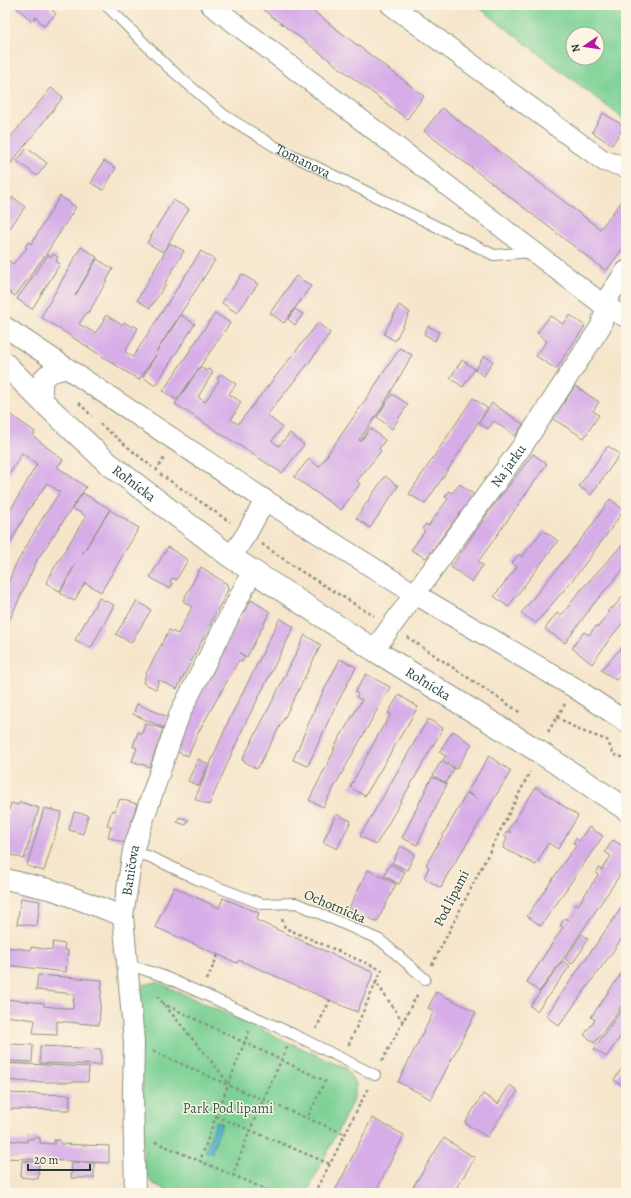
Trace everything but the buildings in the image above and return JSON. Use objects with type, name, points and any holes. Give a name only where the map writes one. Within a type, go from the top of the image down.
[{"type":"street","points":[[391,5],[604,161],[626,167]]},
{"type":"street","points":[[218,7],[533,252],[606,307],[626,317]]},
{"type":"street","name":"Na jarku","points":[[374,650],[527,438],[601,326],[609,296],[626,271]]},
{"type":"street","points":[[5,327],[265,500],[415,594],[575,688],[626,722]]},
{"type":"street","name":"Roľnícka","points":[[5,364],[108,463],[231,557],[374,650],[538,751],[626,809]]},
{"type":"street","points":[[43,402],[41,386],[45,376],[50,372],[67,368]]},
{"type":"street","points":[[231,557],[247,533],[265,500]]},
{"type":"street","name":"Baničova","points":[[135,1193],[133,1133],[134,1042],[123,916],[133,854],[180,713],[252,572]]},
{"type":"street","points":[[5,879],[53,890],[123,916]]},
{"type":"lane","name":"Tomanova","points":[[106,5],[168,67],[224,115],[274,146],[494,255],[533,252]]},
{"type":"lane","name":"Ochotnícka","points":[[133,854],[148,856],[199,880],[262,904],[296,903],[380,940],[425,979]]},
{"type":"lane","points":[[127,964],[163,976],[293,1034],[374,1075]]},
{"type":"path","points":[[75,398],[95,420],[156,471],[299,570],[392,627],[522,714]]},
{"type":"path","points":[[557,717],[579,730],[606,740],[614,755],[626,758]]},
{"type":"path","name":"Pod lipami","points":[[314,1193],[532,769],[538,751],[548,731],[554,736]]},
{"type":"path","points":[[276,903],[285,928],[382,970],[349,1044],[342,1041]]},
{"type":"path","points":[[207,980],[218,956]]},
{"type":"path","points":[[200,977],[214,984]]},
{"type":"path","points":[[376,982],[403,1022]]},
{"type":"path","points":[[156,996],[221,1073],[228,1085]]},
{"type":"path","points":[[316,1030],[330,1000]]},
{"type":"path","points":[[162,1003],[325,1081],[307,1118]]},
{"type":"path","points":[[200,1161],[254,1017]]},
{"type":"path","points":[[309,1026],[322,1032]]},
{"type":"path","points":[[233,1175],[263,1099],[293,1034]]},
{"type":"path","points":[[134,1042],[228,1085],[345,1134]]},
{"type":"path","points":[[216,1116],[330,1164]]},
{"type":"path","points":[[133,1133],[274,1193]]},
{"type":"green space","points":[[476,5],[626,5],[626,121]]},
{"type":"green space","name":"Park Pod lipami","points":[[157,982],[345,1068],[356,1084],[354,1098],[307,1193],[172,1193],[152,1183],[144,1171],[140,997],[143,985]]},
{"type":"water","points":[[216,1121],[222,1123],[211,1154],[205,1152]]}]
